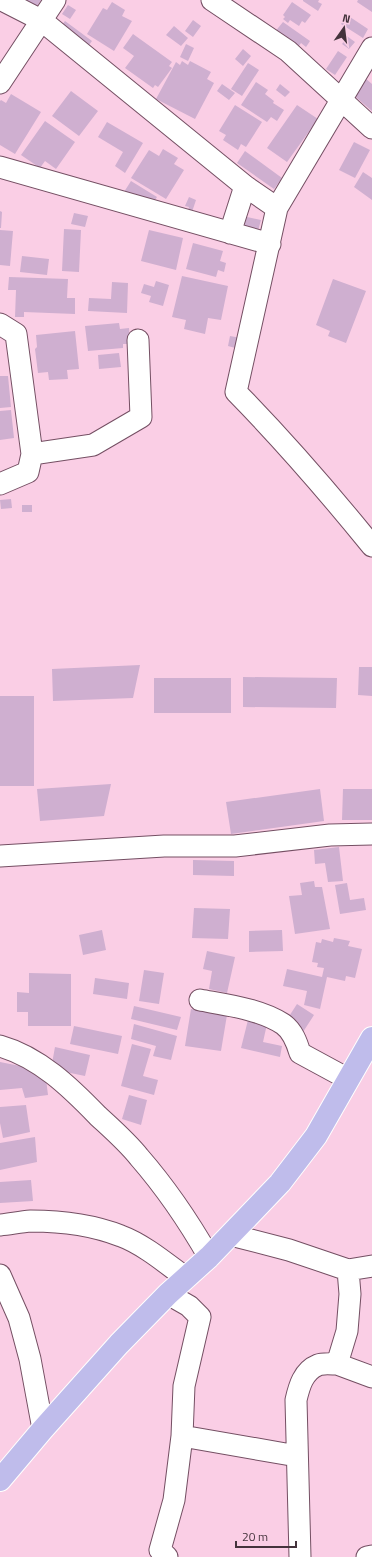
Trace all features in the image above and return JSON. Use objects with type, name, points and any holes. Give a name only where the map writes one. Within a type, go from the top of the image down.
[{"type":"main road","points":[[0,1480],[43,1429],[119,1344],[168,1294],[231,1235],[280,1183],[316,1136],[372,1038]]},
{"type":"street","points":[[2,0],[41,20],[246,186],[277,208]]},
{"type":"street","points":[[0,82],[55,0]]},
{"type":"street","points":[[212,0],[288,51],[372,128]]},
{"type":"street","points":[[372,48],[277,208],[236,392],[274,430],[372,546]]},
{"type":"street","points":[[0,167],[270,244]]},
{"type":"street","points":[[230,233],[246,186]]},
{"type":"street","points":[[0,324],[16,334],[32,454],[28,472],[0,484]]},
{"type":"street","points":[[32,454],[93,445],[141,417],[138,340]]},
{"type":"street","points":[[0,854],[164,846],[235,846],[330,835],[372,834]]},
{"type":"street","points":[[200,1000],[234,1006],[258,1013],[284,1025],[295,1038],[300,1053],[348,1079]]},
{"type":"street","points":[[0,1046],[15,1050],[46,1069],[83,1100],[139,1156],[187,1221],[209,1257]]},
{"type":"street","points":[[0,1225],[29,1221],[57,1222],[94,1228],[122,1236],[154,1254],[186,1278]]},
{"type":"street","points":[[231,1235],[289,1250],[348,1270],[372,1266]]},
{"type":"street","points":[[337,1364],[347,1331],[350,1294],[348,1270]]},
{"type":"street","points":[[0,1275],[19,1318],[30,1359],[43,1429]]},
{"type":"street","points":[[167,1557],[160,1550],[174,1500],[182,1436],[184,1386],[200,1317],[189,1306],[168,1294]]},
{"type":"street","points":[[300,1557],[296,1400],[300,1382],[318,1365],[337,1364],[372,1377]]},
{"type":"street","points":[[182,1436],[297,1456]]},
{"type":"street","points":[[366,1557],[372,1556]]},
{"type":"building","points":[[20,0],[41,0],[35,9]]},
{"type":"building","points":[[303,0],[319,0],[318,2],[322,4],[318,11]]},
{"type":"building","points":[[358,0],[372,0],[372,12],[357,2]]},
{"type":"building","points":[[112,2],[125,10],[122,16],[132,21],[114,51],[87,34],[103,8],[107,10]]},
{"type":"building","points":[[292,2],[311,15],[305,23],[302,21],[299,26],[290,20],[288,23],[283,19],[285,17],[283,15]]},
{"type":"building","points":[[68,5],[76,10],[70,19],[62,14]]},
{"type":"building","points":[[347,15],[368,29],[363,38],[341,24]]},
{"type":"building","points":[[193,20],[201,26],[193,37],[185,31]]},
{"type":"building","points":[[65,21],[92,41],[86,49],[59,29]]},
{"type":"building","points":[[283,22],[310,41],[306,47],[301,43],[296,50],[274,33]]},
{"type":"building","points":[[174,26],[188,38],[181,46],[166,35]]},
{"type":"building","points":[[340,31],[355,42],[349,49],[342,44],[345,40],[337,35]]},
{"type":"building","points":[[133,34],[172,62],[169,66],[172,68],[158,87],[155,85],[153,88],[125,68],[134,56],[123,48]]},
{"type":"building","points":[[186,44],[194,48],[188,61],[180,57]]},
{"type":"building","points":[[243,49],[251,56],[243,66],[235,59]]},
{"type":"building","points":[[338,51],[347,57],[335,75],[326,69]]},
{"type":"building","points":[[182,61],[188,65],[190,61],[211,72],[207,79],[214,83],[195,119],[156,99],[176,62],[180,65]]},
{"type":"building","points":[[248,63],[259,70],[242,96],[231,89]]},
{"type":"building","points":[[365,78],[372,84],[372,111],[351,93]]},
{"type":"building","points":[[256,82],[268,90],[265,94],[274,101],[273,103],[284,110],[277,121],[271,117],[267,122],[241,105]]},
{"type":"building","points":[[222,84],[235,93],[229,100],[217,91]]},
{"type":"building","points":[[280,84],[290,92],[285,97],[276,90]]},
{"type":"building","points":[[71,91],[98,111],[79,136],[52,116]]},
{"type":"building","points":[[11,94],[41,112],[15,154],[0,145],[0,101],[1,100],[6,103]]},
{"type":"building","points":[[235,105],[262,122],[246,147],[241,144],[238,150],[223,140],[226,135],[219,131]]},
{"type":"building","points":[[297,105],[318,119],[287,162],[267,148]]},
{"type":"building","points":[[45,121],[75,142],[56,169],[45,161],[40,168],[21,155]]},
{"type":"building","points":[[107,122],[143,143],[125,173],[115,166],[123,152],[98,137]]},
{"type":"building","points":[[354,142],[370,150],[355,178],[339,170]]},
{"type":"building","points":[[163,149],[178,158],[174,164],[184,170],[166,199],[131,178],[149,150],[159,156]]},
{"type":"building","points":[[245,151],[282,178],[274,189],[237,163]]},
{"type":"building","points":[[363,172],[372,178],[372,200],[354,187]]},
{"type":"building","points":[[131,181],[157,197],[146,214],[124,192]]},
{"type":"building","points":[[189,197],[196,200],[191,215],[187,213],[189,207],[185,206]]},
{"type":"building","points":[[0,211],[2,212],[1,228],[0,228]]},
{"type":"building","points":[[74,213],[88,216],[85,227],[71,224]]},
{"type":"building","points":[[238,215],[261,220],[258,231],[245,228],[246,226],[236,223]]},
{"type":"building","points":[[64,229],[81,230],[79,272],[62,271]]},
{"type":"building","points":[[0,230],[13,231],[10,266],[0,265]]},
{"type":"building","points":[[149,230],[183,238],[176,270],[141,261]]},
{"type":"building","points":[[193,243],[223,251],[220,261],[226,263],[224,272],[218,270],[216,277],[186,269]]},
{"type":"building","points":[[22,256],[49,259],[47,275],[20,272]]},
{"type":"building","points":[[182,276],[228,286],[221,320],[208,318],[205,334],[184,329],[186,320],[172,317]]},
{"type":"building","points":[[9,277],[68,279],[67,298],[75,298],[75,314],[24,312],[24,317],[15,317],[16,290],[8,290]]},
{"type":"building","points":[[333,279],[366,291],[346,343],[328,336],[330,331],[316,325]]},
{"type":"building","points":[[156,281],[169,285],[163,306],[149,302],[151,296],[141,293],[144,284],[154,287]]},
{"type":"building","points":[[112,282],[128,283],[127,313],[88,311],[89,298],[111,299]]},
{"type":"building","points":[[119,323],[120,329],[129,328],[130,344],[123,344],[123,348],[88,351],[85,326]]},
{"type":"building","points":[[75,331],[79,369],[67,370],[68,379],[49,380],[48,372],[38,373],[35,349],[37,347],[36,335]]},
{"type":"building","points":[[230,336],[241,338],[239,349],[228,346]]},
{"type":"building","points":[[119,353],[121,367],[99,369],[98,355]]},
{"type":"building","points":[[0,376],[8,376],[11,407],[0,408]]},
{"type":"building","points":[[11,410],[14,438],[0,440],[0,411]]},
{"type":"building","points":[[11,499],[12,508],[1,509],[0,500]]},
{"type":"building","points":[[22,505],[32,505],[32,512],[22,512]]},
{"type":"building","points":[[140,665],[133,698],[53,701],[52,669]]},
{"type":"building","points":[[359,667],[372,667],[372,696],[358,695]]},
{"type":"building","points":[[243,677],[337,678],[336,708],[243,707]]},
{"type":"building","points":[[154,678],[231,678],[231,713],[154,713]]},
{"type":"building","points":[[0,696],[34,696],[34,786],[0,786]]},
{"type":"building","points":[[111,784],[104,816],[40,821],[37,789]]},
{"type":"building","points":[[320,789],[324,821],[231,834],[226,802]]},
{"type":"building","points":[[343,789],[372,789],[372,820],[342,820]]},
{"type":"building","points":[[339,847],[343,881],[328,882],[325,863],[315,864],[314,850]]},
{"type":"building","points":[[193,860],[234,861],[234,876],[193,875]]},
{"type":"building","points":[[314,881],[315,887],[322,887],[330,929],[295,934],[289,896],[302,895],[300,883]]},
{"type":"building","points":[[347,883],[350,900],[364,898],[366,910],[340,914],[335,885]]},
{"type":"building","points":[[194,908],[230,909],[228,939],[192,938]]},
{"type":"building","points":[[102,930],[106,950],[83,955],[79,935]]},
{"type":"building","points":[[282,930],[283,951],[249,952],[249,931]]},
{"type":"building","points":[[334,938],[350,941],[348,946],[362,949],[355,978],[346,976],[345,981],[327,977],[320,1009],[304,1005],[307,991],[283,986],[287,969],[322,977],[324,968],[317,967],[318,963],[312,962],[316,942],[321,943],[322,939],[333,942]]},
{"type":"building","points":[[207,951],[235,957],[227,993],[209,989],[212,971],[203,969]]},
{"type":"building","points":[[144,970],[164,973],[159,1004],[139,1001]]},
{"type":"building","points":[[29,973],[71,974],[71,1026],[28,1026],[28,1012],[17,1012],[17,992],[29,993]]},
{"type":"building","points":[[95,978],[129,983],[127,999],[93,994]]},
{"type":"building","points":[[297,1004],[314,1015],[303,1032],[286,1021]]},
{"type":"building","points":[[134,1006],[181,1017],[177,1030],[131,1019]]},
{"type":"building","points":[[191,1009],[227,1015],[221,1051],[185,1046]]},
{"type":"building","points":[[248,1020],[267,1024],[263,1042],[282,1046],[280,1057],[241,1048]]},
{"type":"building","points":[[134,1024],[177,1036],[171,1060],[153,1056],[156,1046],[131,1039]]},
{"type":"building","points":[[74,1026],[122,1036],[118,1054],[70,1044]]},
{"type":"building","points":[[132,1044],[151,1049],[143,1076],[158,1080],[154,1095],[121,1086]]},
{"type":"building","points":[[55,1047],[90,1055],[85,1076],[51,1069]]},
{"type":"building","points":[[0,1062],[45,1071],[48,1095],[25,1098],[22,1088],[0,1090]]},
{"type":"building","points":[[129,1095],[147,1100],[141,1125],[122,1119]]},
{"type":"building","points":[[26,1105],[30,1132],[3,1138],[0,1123],[0,1107]]},
{"type":"building","points":[[35,1137],[37,1162],[0,1170],[0,1143]]},
{"type":"building","points":[[31,1180],[33,1201],[0,1203],[0,1182]]}]
